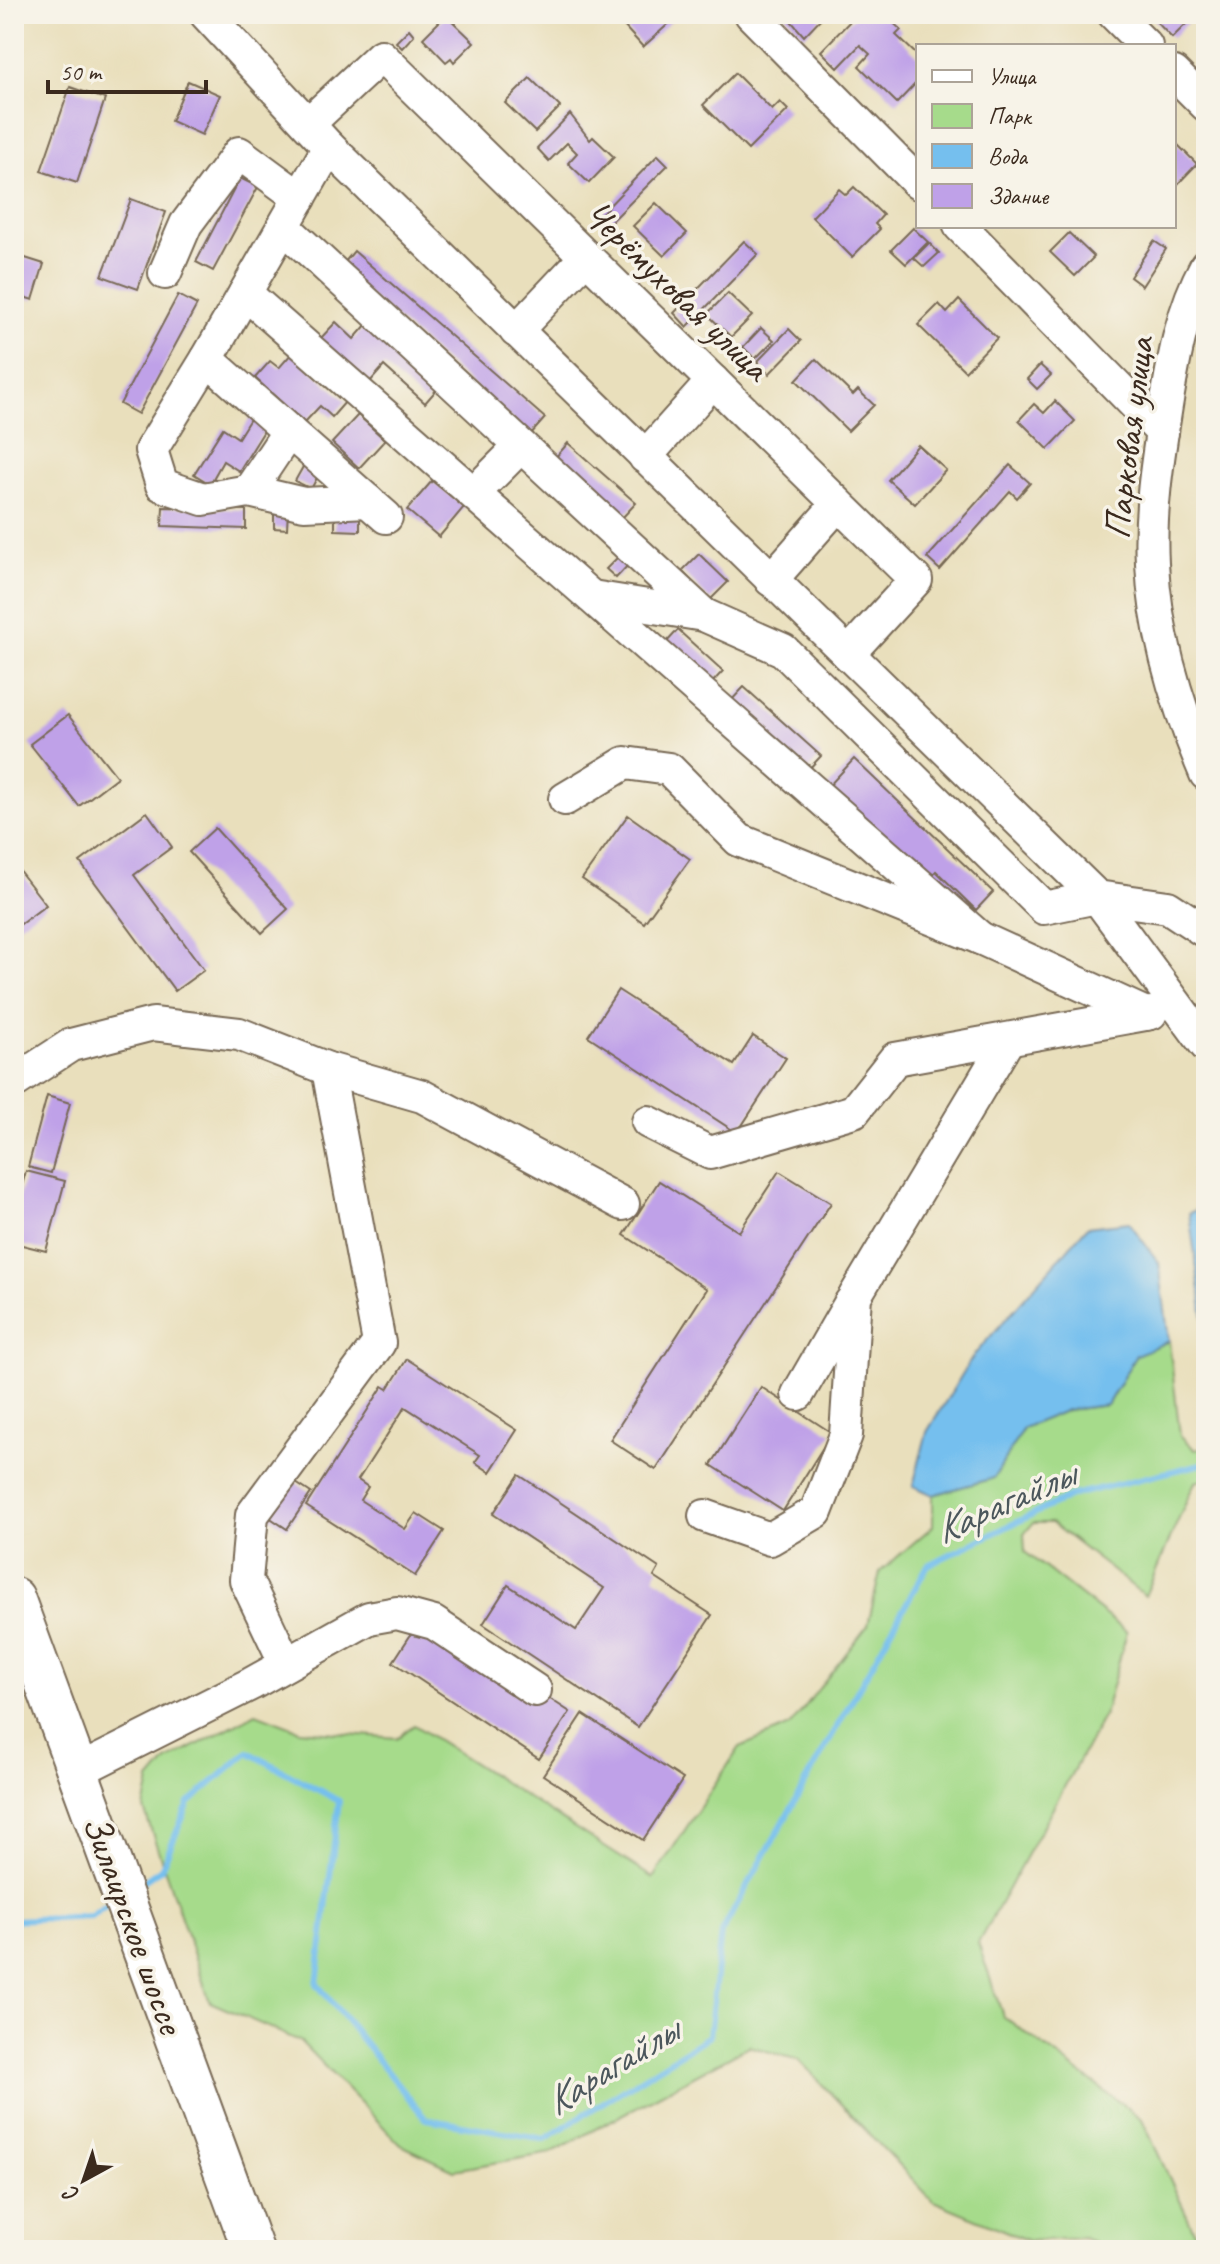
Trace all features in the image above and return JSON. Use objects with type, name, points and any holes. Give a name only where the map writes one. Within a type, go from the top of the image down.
[{"type":"main road","name":"Зилаирское шоссе","points":[[14,1598],[253,2250]]},
{"type":"street","points":[[206,14],[318,136],[1097,897],[1206,1045]]},
{"type":"street","points":[[751,14],[916,181]]},
{"type":"street","points":[[1114,14],[1144,44]]},
{"type":"street","name":"Черёмуховая улица","points":[[318,136],[381,56],[916,580],[848,654]]},
{"type":"street","points":[[1176,75],[1206,105]]},
{"type":"street","points":[[207,359],[377,509],[304,504],[249,491],[203,499],[162,485],[151,450],[300,198],[318,136]]},
{"type":"street","points":[[165,273],[186,224],[239,153],[300,198]]},
{"type":"street","points":[[284,227],[704,615]]},
{"type":"street","points":[[962,228],[1162,432]]},
{"type":"street","points":[[516,331],[586,257]]},
{"type":"street","name":"Парковая улица","points":[[1201,286],[1175,351],[1154,499],[1152,563],[1160,624],[1184,723],[1206,774]]},
{"type":"street","points":[[245,293],[980,938]]},
{"type":"street","points":[[645,457],[713,381]]},
{"type":"street","points":[[249,491],[289,431]]},
{"type":"street","points":[[474,493],[521,446]]},
{"type":"street","points":[[771,580],[838,504]]},
{"type":"street","points":[[592,597],[704,615],[783,650],[1044,908],[1097,897],[1168,907],[1206,932]]},
{"type":"street","points":[[565,799],[625,763],[669,769],[739,840],[980,938],[1146,1014]]},
{"type":"street","points":[[648,1122],[710,1153],[854,1111],[895,1059],[1178,1007]]},
{"type":"street","points":[[14,1082],[71,1045],[153,1024],[239,1034],[328,1069],[422,1096],[623,1204]]},
{"type":"street","points":[[798,1394],[1008,1040]]},
{"type":"street","points":[[286,1664],[246,1580],[252,1515],[379,1343],[328,1069]]},
{"type":"street","points":[[705,1516],[770,1539],[816,1512],[846,1435],[855,1296]]},
{"type":"street","points":[[78,1771],[369,1618],[397,1613],[434,1623],[535,1690]]},
{"type":"green space","points":[[1169,1341],[1180,1435],[1195,1450],[1206,1447],[1206,1479],[1195,1482],[1145,1596],[1051,1523],[1033,1523],[1024,1534],[1025,1552],[1127,1632],[1104,1715],[978,1943],[1003,2016],[1142,2119],[1203,2250],[1113,2250],[1083,2238],[1029,2241],[933,2201],[799,2060],[749,2046],[551,2153],[454,2170],[401,2145],[300,2041],[210,2002],[144,1809],[150,1781],[167,1761],[256,1713],[300,1730],[397,1738],[414,1725],[653,1878],[740,1747],[790,1726],[868,1625],[880,1572],[933,1526],[933,1495],[994,1478],[1023,1428],[1067,1410],[1107,1405],[1136,1354]]},
{"type":"water","points":[[1206,1206],[1206,1319],[1204,1320],[1189,1213]]},
{"type":"water","points":[[1129,1222],[1159,1263],[1169,1341],[1136,1355],[1107,1405],[1067,1410],[1023,1428],[994,1478],[933,1495],[913,1486],[927,1432],[974,1355],[1087,1227]]},
{"type":"building","points":[[613,14],[674,14],[676,17],[643,47]]},
{"type":"building","points":[[785,14],[825,14],[804,36]]},
{"type":"building","points":[[857,14],[884,14],[901,30],[896,35],[916,54],[916,83],[897,103],[859,66],[870,54],[860,45],[838,68],[821,51]]},
{"type":"building","points":[[1149,14],[1196,14],[1172,38]]},
{"type":"building","points":[[446,15],[474,42],[454,62],[451,58],[446,62],[423,38]]},
{"type":"building","points":[[409,29],[414,35],[402,48],[396,42]]},
{"type":"building","points":[[735,73],[772,110],[780,102],[788,110],[748,150],[703,105]]},
{"type":"building","points":[[530,78],[560,107],[535,132],[505,103]]},
{"type":"building","points":[[188,81],[220,95],[202,135],[171,121]]},
{"type":"building","points":[[70,87],[105,99],[77,183],[41,171]]},
{"type":"building","points":[[570,114],[590,140],[593,137],[614,157],[589,183],[568,163],[577,153],[567,143],[549,161],[537,148]]},
{"type":"building","points":[[1176,143],[1197,164],[1176,186]]},
{"type":"building","points":[[658,155],[668,165],[609,224],[600,215]]},
{"type":"building","points":[[240,178],[258,187],[213,271],[196,262]]},
{"type":"building","points":[[854,187],[883,215],[875,224],[880,229],[852,257],[812,217],[839,189],[846,195]]},
{"type":"building","points":[[131,199],[166,212],[138,289],[102,276]]},
{"type":"building","points":[[656,203],[687,233],[664,256],[633,226]]},
{"type":"building","points":[[913,228],[928,242],[906,264],[891,250]]},
{"type":"building","points":[[1069,233],[1094,257],[1075,276],[1050,252]]},
{"type":"building","points":[[744,241],[758,254],[687,327],[674,313]]},
{"type":"building","points":[[1154,241],[1166,249],[1142,286],[1130,277]]},
{"type":"building","points":[[929,243],[939,253],[924,267],[914,258]]},
{"type":"building","points":[[354,251],[545,418],[530,435],[339,269]]},
{"type":"building","points":[[22,257],[44,264],[33,300],[14,294]]},
{"type":"building","points":[[728,293],[752,316],[731,337],[707,314]]},
{"type":"building","points":[[178,295],[197,305],[138,414],[120,404]]},
{"type":"building","points":[[959,300],[997,338],[965,371],[918,325],[939,304],[947,313]]},
{"type":"building","points":[[336,322],[354,339],[367,324],[438,388],[425,403],[384,366],[369,383],[320,339]]},
{"type":"building","points":[[761,328],[774,340],[755,359],[743,347]]},
{"type":"building","points":[[789,329],[801,341],[769,374],[757,362]]},
{"type":"building","points":[[292,353],[346,401],[332,417],[320,406],[304,423],[255,378],[270,361],[279,368]]},
{"type":"building","points":[[816,359],[853,395],[858,390],[874,405],[848,431],[796,380]]},
{"type":"building","points":[[1040,365],[1051,375],[1037,389],[1027,379]]},
{"type":"building","points":[[1055,401],[1075,421],[1048,449],[1019,420],[1034,404],[1044,413]]},
{"type":"building","points":[[253,414],[269,423],[239,471],[223,461],[210,484],[194,474],[223,428],[238,438]]},
{"type":"building","points":[[358,415],[385,440],[359,468],[332,443]]},
{"type":"building","points":[[568,443],[636,503],[622,518],[555,458]]},
{"type":"building","points":[[918,445],[946,470],[915,504],[888,480]]},
{"type":"building","points":[[304,465],[319,474],[311,489],[295,481]]},
{"type":"building","points":[[1010,465],[1030,483],[1017,498],[1010,491],[940,570],[927,558]]},
{"type":"building","points":[[432,481],[464,507],[439,537],[407,510]]},
{"type":"building","points":[[163,507],[246,510],[246,529],[162,526]]},
{"type":"building","points":[[274,507],[288,508],[287,529],[274,528]]},
{"type":"building","points":[[335,511],[360,512],[360,531],[335,530]]},
{"type":"building","points":[[621,554],[630,563],[616,578],[606,569]]},
{"type":"building","points":[[699,554],[728,582],[710,600],[682,571]]},
{"type":"building","points":[[678,630],[723,671],[709,686],[664,645]]},
{"type":"building","points":[[744,687],[821,756],[806,772],[729,703]]},
{"type":"building","points":[[68,715],[117,777],[79,806],[30,744]]},
{"type":"building","points":[[854,759],[993,892],[976,910],[936,871],[925,883],[826,789]]},
{"type":"building","points":[[147,812],[172,847],[134,875],[204,970],[175,991],[80,862]]},
{"type":"building","points":[[628,815],[690,859],[644,923],[582,879]]},
{"type":"building","points":[[215,828],[288,909],[262,933],[189,852]]},
{"type":"building","points":[[18,869],[46,905],[14,929],[14,872]]},
{"type":"building","points":[[618,990],[734,1065],[753,1036],[786,1058],[737,1133],[588,1036]]},
{"type":"building","points":[[47,1096],[70,1103],[51,1173],[28,1167]]},
{"type":"building","points":[[26,1171],[65,1181],[46,1251],[14,1243],[14,1214]]},
{"type":"building","points":[[779,1171],[831,1203],[656,1470],[610,1440],[707,1289],[624,1235],[659,1181],[739,1232]]},
{"type":"building","points":[[407,1359],[517,1430],[490,1472],[475,1462],[480,1455],[405,1407],[358,1480],[368,1487],[360,1500],[405,1529],[416,1513],[444,1531],[415,1576],[306,1506],[383,1386],[388,1389]]},
{"type":"building","points":[[761,1387],[832,1433],[783,1511],[711,1465]]},
{"type":"building","points":[[519,1475],[659,1568],[654,1577],[712,1615],[638,1727],[483,1624],[508,1585],[576,1630],[604,1588],[493,1514]]},
{"type":"building","points":[[290,1479],[311,1493],[287,1529],[266,1515]]},
{"type":"building","points":[[423,1616],[570,1712],[539,1759],[393,1662]]},
{"type":"building","points":[[583,1714],[683,1779],[643,1840],[543,1775]]},
{"type":"waterway","name":"Карагайлы","points":[[135,1887],[161,1869],[189,1803],[248,1752],[339,1801],[317,1984],[426,2119],[545,2139],[709,2036],[721,1933],[928,1565],[1073,1495],[1206,1463]]},
{"type":"waterway","name":"Карагайлы","points":[[14,1920],[91,1916],[110,1903]]}]
